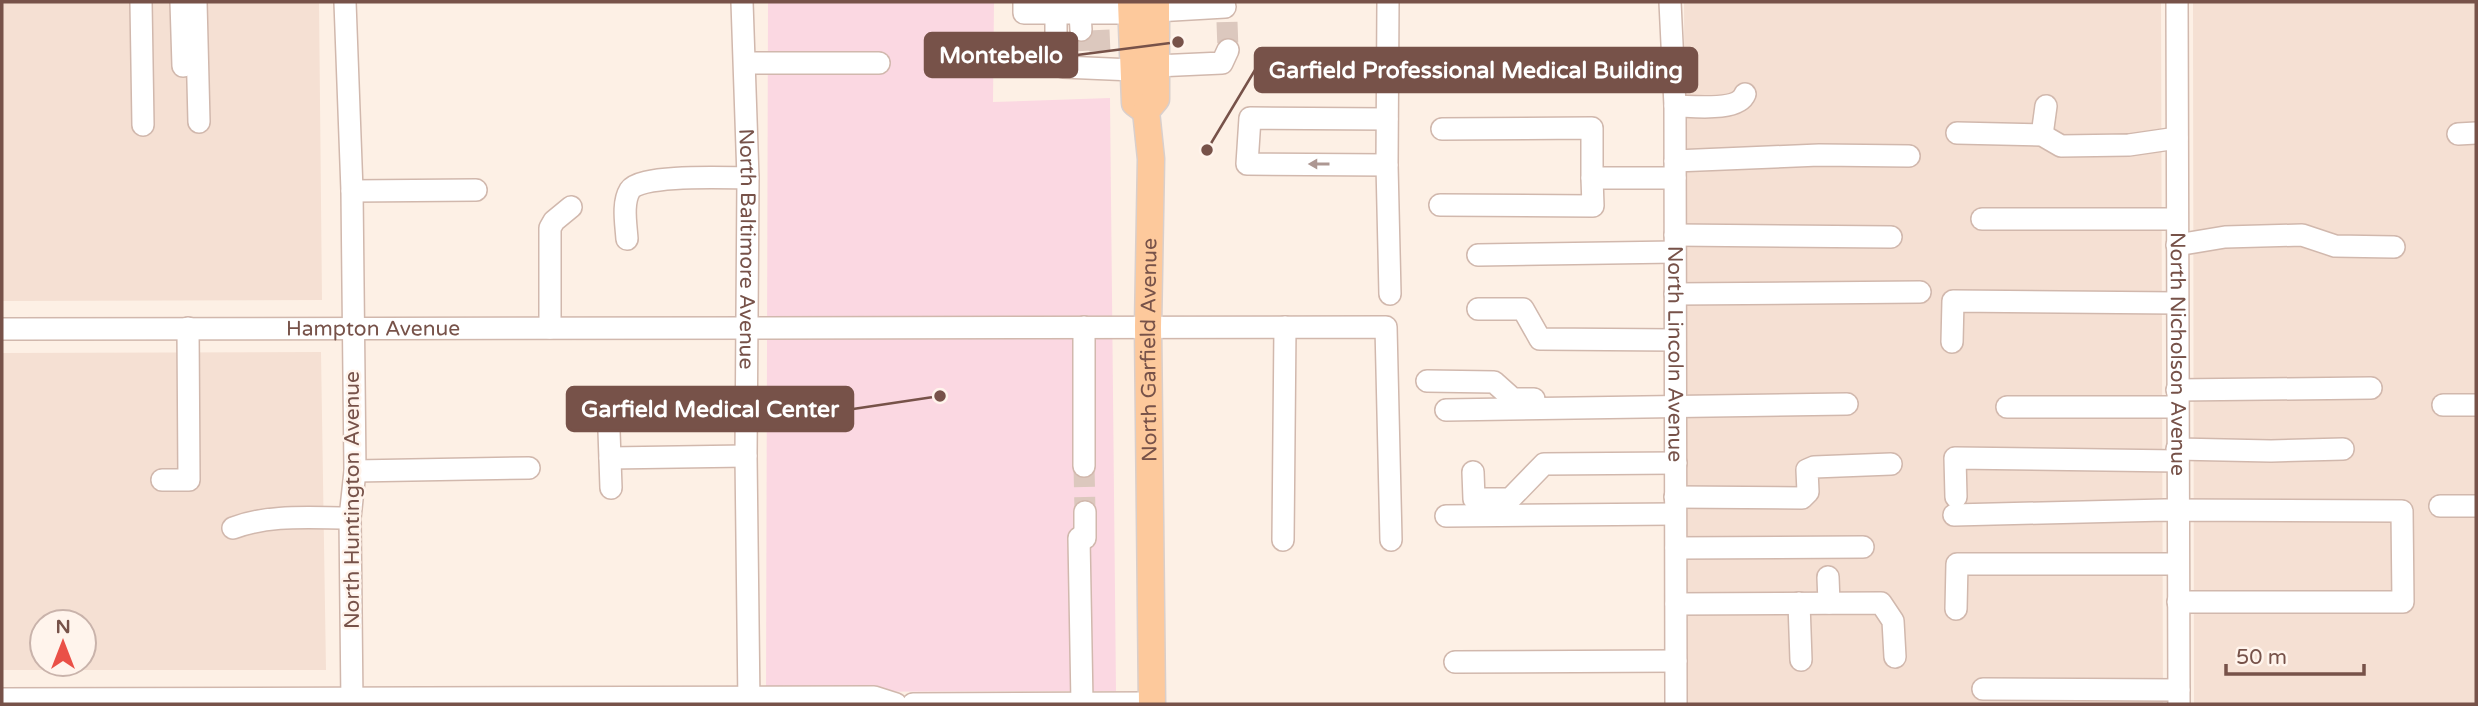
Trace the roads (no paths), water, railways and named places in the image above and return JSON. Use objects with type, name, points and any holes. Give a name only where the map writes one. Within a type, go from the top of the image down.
[{"type":"main road","name":"North Garfield Avenue","points":[[1144,7],[1145,68],[1156,99],[1146,111],[1151,159],[1148,327],[1152,704]]},
{"type":"street","points":[[141,2],[143,124]]},
{"type":"street","points":[[181,2],[192,117],[196,2]]},
{"type":"street","name":"North Huntington Avenue","points":[[345,2],[352,191],[355,471],[350,518],[352,701]]},
{"type":"street","name":"North Baltimore Avenue","points":[[742,2],[748,178],[746,456],[749,701]]},
{"type":"street","points":[[1024,2],[1024,13],[1056,13],[1088,18],[1144,7],[1226,10]]},
{"type":"street","points":[[1388,2],[1387,165],[1390,294]]},
{"type":"street","name":"North Lincoln Avenue","points":[[1670,2],[1675,106],[1676,704]]},
{"type":"street","name":"North Nicholson Avenue","points":[[2177,2],[2179,697]]},
{"type":"street","points":[[1056,13],[1055,50],[1063,67],[1092,61],[1145,68],[1222,63],[1228,50]]},
{"type":"street","points":[[745,63],[879,63]]},
{"type":"street","points":[[1675,106],[1726,106],[1737,103],[1745,94]]},
{"type":"street","points":[[2042,135],[2046,106]]},
{"type":"street","points":[[1387,119],[1250,118],[1247,163],[1387,165]]},
{"type":"street","points":[[1440,205],[1593,206],[1592,128],[1442,129]]},
{"type":"street","points":[[1957,133],[2042,135],[2061,146],[2129,145],[2177,138]]},
{"type":"street","points":[[1592,178],[1819,155],[1909,156]]},
{"type":"street","points":[[627,239],[627,201],[633,187],[640,183],[656,180],[748,178]]},
{"type":"street","points":[[352,191],[476,190]]},
{"type":"street","points":[[550,328],[550,228],[554,221],[571,207]]},
{"type":"street","points":[[1982,219],[2176,219]]},
{"type":"street","points":[[2177,245],[2225,237],[2302,235],[2335,246],[2394,247]]},
{"type":"street","points":[[1478,255],[1675,243],[1891,237]]},
{"type":"street","points":[[1675,294],[1920,292]]},
{"type":"street","points":[[1952,342],[1953,301],[2177,303]]},
{"type":"street","points":[[1478,309],[1523,309],[1540,339],[1675,340]]},
{"type":"street","points":[[1084,327],[1084,466]]},
{"type":"street","points":[[1283,540],[1285,327]]},
{"type":"street","name":"Hampton Avenue","points":[[2,329],[1386,327],[1391,540]]},
{"type":"street","points":[[163,480],[189,480],[188,328]]},
{"type":"street","points":[[1427,381],[1494,382],[1513,400],[1847,404]]},
{"type":"street","points":[[2007,407],[2371,388]]},
{"type":"street","points":[[1446,410],[1675,402]]},
{"type":"street","points":[[2444,405],[2476,405]]},
{"type":"street","points":[[609,430],[611,488]]},
{"type":"street","points":[[2178,602],[2403,602],[2402,511],[1955,506],[1955,458],[2178,455],[2343,449]]},
{"type":"street","points":[[610,458],[746,456]]},
{"type":"street","points":[[1473,472],[1474,499],[1510,499],[1544,464],[1676,463]]},
{"type":"street","points":[[1446,516],[1802,498],[1808,492],[1807,470],[1891,464]]},
{"type":"street","points":[[355,471],[528,468]]},
{"type":"street","points":[[2440,506],[2476,506]]},
{"type":"street","points":[[1082,704],[1082,538],[1085,512]]},
{"type":"street","points":[[233,527],[269,518],[350,518]]},
{"type":"street","points":[[1676,548],[1863,547]]},
{"type":"street","points":[[1956,609],[1957,564],[2177,564]]},
{"type":"street","points":[[1828,577],[1829,603]]},
{"type":"street","points":[[1799,603],[1801,660]]},
{"type":"street","points":[[1676,604],[1881,603],[1893,621],[1895,657]]},
{"type":"street","points":[[1455,662],[1676,661]]},
{"type":"street","points":[[1983,689],[2179,697]]},
{"type":"street","points":[[2,699],[792,701],[874,697],[896,704]]},
{"type":"street","points":[[913,704],[1152,704]]},
{"type":"tunnel","points":[[1227,22],[1228,50]]},
{"type":"tunnel","points":[[1081,30],[1082,53]]},
{"type":"tunnel","points":[[1099,30],[1100,53]]},
{"type":"tunnel","points":[[1084,466],[1085,512]]},
{"type":"place","name":"Montebello","points":[[1178,42]]},
{"type":"place","name":"Garfield Professional Medical Building","points":[[1207,150]]},
{"type":"place","name":"Garfield Medical Center","points":[[940,396]]}]
